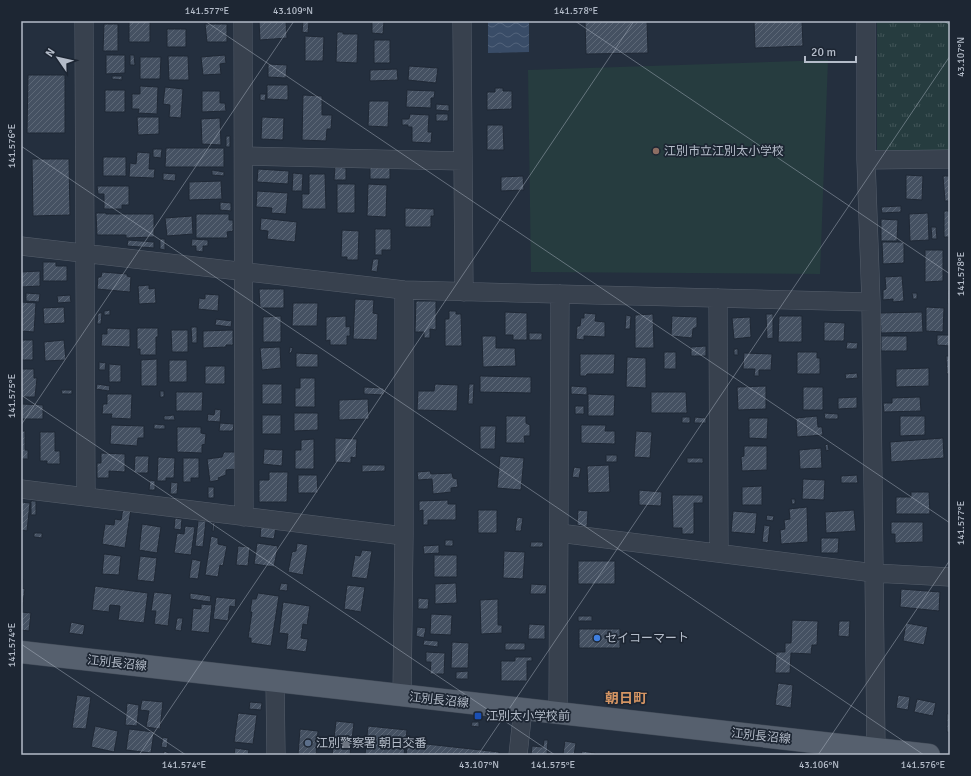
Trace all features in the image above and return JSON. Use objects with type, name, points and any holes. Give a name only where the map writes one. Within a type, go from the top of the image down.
[{"type":"main road","name":"江別長沼線","points":[[21,652],[929,755]]},
{"type":"street","points":[[84,21],[86,497]]},
{"type":"street","points":[[243,21],[244,517]]},
{"type":"street","points":[[462,21],[464,292]]},
{"type":"street","points":[[866,21],[866,160],[871,302],[876,749]]},
{"type":"street","points":[[244,156],[463,161]]},
{"type":"street","points":[[866,160],[950,159]]},
{"type":"street","points":[[21,246],[404,290],[871,302]]},
{"type":"street","points":[[402,695],[404,536],[404,290]]},
{"type":"street","points":[[558,713],[560,294]]},
{"type":"street","points":[[718,298],[719,553]]},
{"type":"street","points":[[21,489],[404,536]]},
{"type":"street","points":[[559,533],[874,573],[950,577]]},
{"type":"street","points":[[275,681],[276,755]]},
{"type":"street","points":[[518,755],[523,709]]},
{"type":"green space","points":[[877,21],[950,21],[950,151],[877,150]]},
{"type":"green space","name":"江別市立江別太小学校","points":[[828,60],[820,274],[531,272],[528,70]]},
{"type":"water","points":[[488,21],[529,21],[529,52],[488,53]]},
{"type":"building","points":[[129,21],[150,21],[150,42],[129,42]]},
{"type":"building","points":[[286,21],[287,38],[260,40],[259,22]]},
{"type":"building","points":[[303,21],[309,21],[308,33],[302,32]]},
{"type":"building","points":[[372,21],[384,21],[383,34],[372,33]]},
{"type":"building","points":[[585,21],[647,21],[648,53],[586,54]]},
{"type":"building","points":[[754,21],[802,21],[803,46],[755,48]]},
{"type":"building","points":[[104,24],[118,24],[118,51],[103,51]]},
{"type":"building","points":[[205,24],[227,24],[227,42],[207,42]]},
{"type":"building","points":[[167,29],[186,29],[186,47],[167,47]]},
{"type":"building","points":[[337,32],[343,32],[343,34],[358,34],[357,63],[336,62]]},
{"type":"building","points":[[305,36],[324,37],[323,61],[305,61]]},
{"type":"building","points":[[374,40],[390,40],[390,63],[374,63]]},
{"type":"building","points":[[106,55],[125,55],[125,73],[106,74]]},
{"type":"building","points":[[130,55],[134,55],[135,65],[130,65]]},
{"type":"building","points":[[225,55],[226,63],[220,64],[221,74],[203,75],[201,57]]},
{"type":"building","points":[[168,56],[188,56],[189,80],[169,80]]},
{"type":"building","points":[[140,57],[161,57],[160,79],[140,79]]},
{"type":"building","points":[[268,64],[287,65],[286,78],[268,77]]},
{"type":"building","points":[[409,66],[438,68],[436,83],[408,80]]},
{"type":"building","points":[[397,69],[398,80],[370,81],[370,70]]},
{"type":"building","points":[[28,75],[65,75],[65,133],[27,133]]},
{"type":"building","points":[[112,76],[122,76],[122,80],[112,79]]},
{"type":"building","points":[[267,85],[288,85],[288,100],[267,99]]},
{"type":"building","points":[[140,86],[158,87],[157,114],[138,113],[139,109],[132,109],[132,94],[140,94]]},
{"type":"building","points":[[165,87],[183,89],[181,118],[169,117],[170,105],[163,104]]},
{"type":"building","points":[[495,88],[503,88],[503,91],[512,91],[512,109],[487,110],[487,92],[495,92]]},
{"type":"building","points":[[105,90],[125,90],[125,112],[105,112]]},
{"type":"building","points":[[407,90],[435,91],[434,98],[431,98],[431,108],[406,107]]},
{"type":"building","points":[[202,91],[220,91],[220,103],[225,103],[226,111],[202,112]]},
{"type":"building","points":[[260,94],[266,94],[265,101],[260,100]]},
{"type":"building","points":[[303,95],[322,96],[322,115],[332,115],[331,129],[327,129],[326,141],[302,140]]},
{"type":"building","points":[[369,101],[389,101],[388,127],[368,126]]},
{"type":"building","points":[[436,104],[449,105],[449,111],[436,110]]},
{"type":"building","points":[[410,114],[429,115],[428,132],[432,132],[431,143],[412,142],[412,127],[402,125],[402,119],[409,119]]},
{"type":"building","points":[[436,114],[448,114],[448,121],[436,121]]},
{"type":"building","points":[[137,117],[159,117],[159,134],[138,135]]},
{"type":"building","points":[[262,117],[284,118],[283,140],[261,139]]},
{"type":"building","points":[[220,118],[221,145],[202,144],[201,119]]},
{"type":"building","points":[[487,125],[503,125],[504,150],[487,150]]},
{"type":"building","points":[[226,136],[230,136],[230,147],[226,147]]},
{"type":"building","points":[[166,148],[224,148],[224,167],[165,167]]},
{"type":"building","points":[[153,149],[162,149],[161,158],[153,157]]},
{"type":"building","points":[[137,152],[150,153],[149,169],[155,169],[154,178],[129,177],[130,163],[136,164]]},
{"type":"building","points":[[103,157],[126,157],[126,176],[103,176]]},
{"type":"building","points":[[32,159],[69,159],[70,215],[33,216]]},
{"type":"building","points":[[335,167],[346,168],[346,180],[334,180]]},
{"type":"building","points":[[370,167],[390,167],[390,179],[370,179]]},
{"type":"building","points":[[258,169],[289,171],[288,184],[257,182]]},
{"type":"building","points":[[212,170],[224,172],[224,176],[212,175]]},
{"type":"building","points":[[163,173],[176,174],[175,181],[163,180]]},
{"type":"building","points":[[293,173],[303,174],[302,191],[292,191]]},
{"type":"building","points":[[309,174],[325,174],[326,209],[302,209],[302,194],[309,194]]},
{"type":"building","points":[[906,175],[923,176],[922,200],[906,199]]},
{"type":"building","points":[[523,176],[524,190],[501,191],[501,177]]},
{"type":"building","points":[[943,176],[950,176],[950,201],[945,201]]},
{"type":"building","points":[[221,181],[222,199],[189,200],[189,182]]},
{"type":"building","points":[[337,184],[355,184],[355,213],[337,213]]},
{"type":"building","points":[[368,184],[387,185],[386,217],[367,216]]},
{"type":"building","points":[[97,186],[129,186],[129,205],[122,205],[122,209],[104,209],[104,194],[98,194]]},
{"type":"building","points":[[257,191],[288,193],[286,214],[271,213],[272,208],[256,207]]},
{"type":"building","points":[[220,202],[231,203],[231,211],[220,210]]},
{"type":"building","points":[[901,206],[901,212],[882,213],[881,207]]},
{"type":"building","points":[[405,208],[434,209],[434,216],[431,216],[431,227],[405,227]]},
{"type":"building","points":[[944,211],[950,211],[950,237],[944,237]]},
{"type":"building","points":[[96,213],[154,214],[154,237],[126,238],[126,235],[97,235]]},
{"type":"building","points":[[928,213],[929,240],[910,241],[909,214]]},
{"type":"building","points":[[196,214],[229,214],[229,220],[233,220],[233,231],[227,232],[228,238],[196,238]]},
{"type":"building","points":[[192,216],[193,234],[167,236],[165,218]]},
{"type":"building","points":[[261,218],[297,222],[295,242],[267,239],[268,231],[260,230]]},
{"type":"building","points":[[881,219],[898,220],[897,241],[881,241]]},
{"type":"building","points":[[931,227],[936,227],[937,239],[932,239]]},
{"type":"building","points":[[375,229],[391,229],[391,250],[382,250],[382,255],[375,255]]},
{"type":"building","points":[[342,230],[359,231],[358,260],[347,260],[347,257],[341,257]]},
{"type":"building","points":[[160,239],[165,239],[165,250],[160,249]]},
{"type":"building","points":[[192,239],[208,240],[208,246],[203,246],[203,252],[196,251],[196,246],[191,246]]},
{"type":"building","points":[[128,240],[154,242],[154,248],[127,246]]},
{"type":"building","points":[[882,242],[904,242],[904,263],[883,264]]},
{"type":"building","points":[[925,250],[943,250],[943,281],[925,282]]},
{"type":"building","points":[[373,259],[379,259],[377,272],[371,271]]},
{"type":"building","points":[[43,262],[56,262],[56,266],[67,266],[67,281],[43,281]]},
{"type":"building","points":[[40,271],[40,286],[21,287],[21,272]]},
{"type":"building","points":[[102,272],[127,274],[127,276],[131,277],[130,292],[97,289],[98,277],[101,277]]},
{"type":"building","points":[[902,276],[904,301],[893,302],[893,299],[883,300],[883,290],[886,289],[885,277]]},
{"type":"building","points":[[149,285],[149,289],[155,288],[156,303],[139,304],[138,286]]},
{"type":"building","points":[[259,289],[284,289],[284,308],[260,308]]},
{"type":"building","points":[[948,290],[950,290],[950,304],[948,304]]},
{"type":"building","points":[[26,293],[40,294],[39,302],[26,301]]},
{"type":"building","points":[[912,293],[917,293],[917,299],[913,299]]},
{"type":"building","points":[[205,294],[219,295],[218,311],[198,309],[199,298],[205,299]]},
{"type":"building","points":[[70,295],[71,302],[58,303],[57,296]]},
{"type":"building","points":[[355,299],[374,300],[373,313],[378,314],[377,340],[353,339]]},
{"type":"building","points":[[416,301],[436,301],[436,330],[430,329],[430,338],[424,338],[424,332],[415,332]]},
{"type":"building","points":[[21,302],[36,303],[34,332],[21,331]]},
{"type":"building","points":[[293,303],[318,303],[317,326],[292,326]]},
{"type":"building","points":[[64,307],[65,323],[44,324],[43,308]]},
{"type":"building","points":[[926,307],[944,308],[943,332],[926,331]]},
{"type":"building","points":[[110,310],[110,315],[104,315],[104,311]]},
{"type":"building","points":[[449,311],[456,311],[456,314],[461,314],[462,346],[445,346],[445,319],[449,319]]},
{"type":"building","points":[[505,312],[527,313],[527,340],[513,340],[513,335],[505,335]]},
{"type":"building","points":[[922,312],[923,332],[881,333],[880,313]]},
{"type":"building","points":[[98,313],[102,313],[101,324],[97,324]]},
{"type":"building","points":[[584,313],[596,314],[595,321],[605,322],[605,337],[584,336],[584,340],[576,339],[577,326],[580,326],[581,318],[584,318]]},
{"type":"building","points":[[653,314],[654,348],[635,348],[635,315]]},
{"type":"building","points":[[766,314],[773,314],[773,338],[767,339]]},
{"type":"building","points":[[626,315],[631,316],[630,329],[625,329]]},
{"type":"building","points":[[281,316],[281,342],[263,342],[263,317]]},
{"type":"building","points":[[346,316],[346,327],[350,326],[350,336],[347,336],[347,345],[330,345],[330,340],[326,341],[326,317]]},
{"type":"building","points":[[672,316],[697,317],[697,327],[693,329],[692,338],[671,336]]},
{"type":"building","points":[[779,316],[802,316],[802,342],[778,342]]},
{"type":"building","points":[[750,317],[751,337],[734,339],[732,318]]},
{"type":"building","points":[[216,319],[232,321],[231,327],[215,325]]},
{"type":"building","points":[[824,322],[845,323],[844,341],[824,341]]},
{"type":"building","points":[[191,327],[197,327],[197,343],[192,343]]},
{"type":"building","points":[[107,328],[130,329],[130,347],[101,346],[102,334],[107,334]]},
{"type":"building","points":[[137,328],[158,328],[158,337],[156,337],[156,355],[140,355],[140,349],[137,349]]},
{"type":"building","points":[[171,330],[188,330],[188,352],[172,352]]},
{"type":"building","points":[[233,330],[233,345],[226,345],[226,347],[203,348],[203,331]]},
{"type":"building","points":[[529,333],[542,333],[542,340],[529,340]]},
{"type":"building","points":[[937,335],[950,335],[950,346],[937,345]]},
{"type":"building","points":[[482,336],[496,336],[496,348],[515,348],[516,366],[483,367]]},
{"type":"building","points":[[881,336],[907,336],[907,351],[881,351]]},
{"type":"building","points":[[21,340],[33,340],[33,360],[21,360]]},
{"type":"building","points":[[64,340],[66,360],[45,361],[44,342]]},
{"type":"building","points":[[847,342],[858,343],[857,349],[846,349]]},
{"type":"building","points":[[706,346],[706,356],[691,356],[691,347]]},
{"type":"building","points":[[280,347],[281,368],[262,370],[260,348]]},
{"type":"building","points":[[290,347],[293,348],[291,353],[289,353]]},
{"type":"building","points":[[734,349],[738,349],[738,355],[734,355]]},
{"type":"building","points":[[664,352],[676,352],[676,369],[664,369]]},
{"type":"building","points":[[797,352],[817,352],[817,358],[820,358],[820,374],[797,374]]},
{"type":"building","points":[[296,353],[318,354],[318,367],[296,367]]},
{"type":"building","points":[[744,353],[772,354],[771,370],[759,370],[759,376],[754,376],[755,369],[743,369]]},
{"type":"building","points":[[580,354],[615,354],[614,374],[587,374],[586,376],[580,376]]},
{"type":"building","points":[[946,356],[950,356],[950,374],[947,374]]},
{"type":"building","points":[[627,357],[646,358],[646,388],[626,387]]},
{"type":"building","points":[[157,359],[157,386],[141,386],[141,360]]},
{"type":"building","points":[[169,360],[187,360],[187,382],[169,382]]},
{"type":"building","points":[[99,362],[106,363],[105,370],[99,370]]},
{"type":"building","points":[[109,364],[121,365],[121,382],[109,382]]},
{"type":"building","points":[[205,366],[225,366],[225,384],[205,384]]},
{"type":"building","points":[[929,368],[929,386],[896,387],[896,369]]},
{"type":"building","points":[[21,369],[34,369],[34,378],[37,378],[35,397],[21,397]]},
{"type":"building","points":[[857,373],[858,378],[846,379],[845,374]]},
{"type":"building","points":[[480,376],[531,377],[531,393],[480,392]]},
{"type":"building","points":[[300,378],[315,378],[315,407],[295,407],[295,388],[300,388]]},
{"type":"building","points":[[97,384],[110,386],[109,391],[96,389]]},
{"type":"building","points":[[262,384],[282,384],[282,404],[262,404]]},
{"type":"building","points":[[435,384],[458,385],[457,411],[417,410],[418,391],[434,391]]},
{"type":"building","points":[[469,384],[474,384],[473,404],[468,404]]},
{"type":"building","points":[[571,386],[587,387],[587,395],[571,394]]},
{"type":"building","points":[[766,386],[766,409],[738,410],[737,387]]},
{"type":"building","points":[[364,387],[384,388],[384,395],[364,394]]},
{"type":"building","points":[[803,387],[823,387],[823,410],[803,410]]},
{"type":"building","points":[[61,390],[72,390],[72,394],[62,394]]},
{"type":"building","points":[[160,391],[164,391],[164,397],[160,397]]},
{"type":"building","points":[[176,392],[203,392],[202,411],[176,411]]},
{"type":"building","points":[[651,392],[686,392],[687,413],[651,413]]},
{"type":"building","points":[[107,394],[132,394],[131,419],[111,418],[112,414],[102,414],[103,404],[107,404]]},
{"type":"building","points":[[588,394],[615,395],[614,416],[588,416]]},
{"type":"building","points":[[857,397],[857,408],[838,409],[838,398]]},
{"type":"building","points":[[920,397],[921,411],[884,412],[883,403],[892,403],[892,398]]},
{"type":"building","points":[[368,399],[369,419],[339,420],[339,400]]},
{"type":"building","points":[[22,404],[43,405],[43,419],[22,419]]},
{"type":"building","points":[[575,406],[584,406],[584,414],[575,414]]},
{"type":"building","points":[[215,409],[221,410],[220,422],[207,421],[208,414],[214,415]]},
{"type":"building","points":[[294,413],[318,413],[318,430],[294,431]]},
{"type":"building","points":[[824,413],[838,414],[838,419],[825,419]]},
{"type":"building","points":[[174,415],[175,420],[164,420],[164,416]]},
{"type":"building","points":[[262,415],[281,415],[281,434],[262,434]]},
{"type":"building","points":[[506,416],[526,416],[526,423],[530,425],[530,436],[524,436],[525,443],[506,443]]},
{"type":"building","points":[[817,416],[818,427],[822,427],[823,435],[797,437],[796,418]]},
{"type":"building","points":[[900,416],[925,416],[925,435],[900,436]]},
{"type":"building","points":[[682,417],[690,417],[690,423],[682,423]]},
{"type":"building","points":[[695,417],[706,418],[706,423],[694,423]]},
{"type":"building","points":[[749,418],[768,418],[767,439],[749,438]]},
{"type":"building","points":[[220,423],[234,424],[233,431],[219,431]]},
{"type":"building","points":[[154,424],[165,425],[165,429],[154,429]]},
{"type":"building","points":[[111,425],[144,426],[144,438],[138,438],[137,446],[110,444]]},
{"type":"building","points":[[581,425],[606,425],[605,431],[615,431],[615,444],[581,443]]},
{"type":"building","points":[[480,426],[496,426],[495,449],[480,449]]},
{"type":"building","points":[[177,427],[201,427],[201,433],[206,434],[205,444],[202,445],[202,453],[177,452]]},
{"type":"building","points":[[21,431],[25,431],[25,450],[28,450],[28,459],[21,459]]},
{"type":"building","points":[[636,431],[652,432],[650,458],[634,457]]},
{"type":"building","points":[[40,432],[55,432],[55,451],[60,451],[60,464],[47,464],[47,461],[40,461]]},
{"type":"building","points":[[335,438],[357,439],[356,458],[351,457],[351,463],[335,462]]},
{"type":"building","points":[[943,438],[944,458],[891,462],[890,442]]},
{"type":"building","points":[[314,439],[314,469],[295,469],[295,450],[301,450],[301,440]]},
{"type":"building","points":[[828,444],[829,450],[826,451],[825,445]]},
{"type":"building","points":[[744,446],[767,446],[767,470],[742,471],[741,457],[744,456]]},
{"type":"building","points":[[821,448],[822,468],[800,469],[799,450]]},
{"type":"building","points":[[264,449],[283,450],[282,466],[263,464]]},
{"type":"building","points":[[224,452],[235,452],[235,469],[226,470],[226,475],[218,478],[219,480],[210,482],[207,459],[222,457]]},
{"type":"building","points":[[101,453],[125,454],[125,472],[109,471],[109,478],[97,478],[97,463],[101,463]]},
{"type":"building","points":[[606,455],[617,455],[617,462],[606,462]]},
{"type":"building","points":[[135,456],[149,456],[148,473],[134,473]]},
{"type":"building","points":[[500,456],[524,458],[521,490],[497,488]]},
{"type":"building","points":[[158,457],[175,458],[174,478],[166,478],[166,481],[157,481]]},
{"type":"building","points":[[183,458],[199,458],[199,478],[191,478],[191,482],[183,482]]},
{"type":"building","points":[[687,458],[703,458],[703,463],[687,463]]},
{"type":"building","points":[[362,465],[385,465],[385,471],[362,472]]},
{"type":"building","points":[[609,465],[610,492],[588,493],[587,466]]},
{"type":"building","points":[[574,467],[581,468],[579,478],[572,477]]},
{"type":"building","points":[[430,471],[431,474],[452,473],[453,478],[457,479],[458,487],[451,488],[451,492],[433,494],[432,479],[418,480],[417,472]]},
{"type":"building","points":[[269,472],[288,472],[287,502],[259,502],[259,480],[269,480]]},
{"type":"building","points":[[298,475],[317,475],[318,493],[298,493]]},
{"type":"building","points":[[857,475],[858,483],[841,483],[841,476]]},
{"type":"building","points":[[803,479],[825,480],[824,500],[802,499]]},
{"type":"building","points":[[150,480],[155,481],[155,490],[149,490]]},
{"type":"building","points":[[171,482],[178,483],[177,494],[170,494]]},
{"type":"building","points":[[948,483],[950,483],[950,507],[949,507]]},
{"type":"building","points":[[762,486],[762,505],[742,505],[742,487]]},
{"type":"building","points":[[208,487],[214,487],[214,498],[208,498]]},
{"type":"building","points":[[639,490],[662,492],[661,506],[639,505]]},
{"type":"building","points":[[911,492],[929,492],[930,514],[896,514],[896,497],[911,497]]},
{"type":"building","points":[[672,495],[703,495],[703,503],[694,503],[694,534],[682,534],[682,528],[673,528]]},
{"type":"building","points":[[791,499],[795,499],[795,504],[792,504]]},
{"type":"building","points":[[448,500],[448,504],[456,504],[456,520],[428,520],[428,525],[423,525],[423,510],[419,511],[419,501]]},
{"type":"building","points":[[31,501],[36,501],[36,515],[31,515]]},
{"type":"building","points":[[21,502],[30,503],[27,531],[21,530]]},
{"type":"building","points":[[807,507],[808,542],[781,544],[780,530],[785,529],[784,520],[790,519],[789,509]]},
{"type":"building","points":[[123,508],[131,509],[125,548],[102,544],[105,524],[114,525],[115,519],[121,520]]},
{"type":"building","points":[[478,510],[497,510],[497,533],[478,533]]},
{"type":"building","points":[[578,510],[588,511],[587,527],[577,525]]},
{"type":"building","points":[[854,510],[856,531],[826,533],[825,512]]},
{"type":"building","points":[[733,511],[757,513],[755,534],[731,532]]},
{"type":"building","points":[[767,515],[774,516],[773,521],[766,520]]},
{"type":"building","points":[[517,517],[523,518],[521,531],[515,531]]},
{"type":"building","points":[[175,518],[182,519],[181,530],[174,529]]},
{"type":"building","points":[[198,521],[206,521],[203,547],[195,546]]},
{"type":"building","points":[[213,522],[215,523],[214,531],[212,531]]},
{"type":"building","points":[[891,522],[923,522],[923,542],[895,543],[895,534],[891,534]]},
{"type":"building","points":[[142,524],[161,527],[157,553],[139,550]]},
{"type":"building","points":[[764,525],[770,526],[768,543],[762,542]]},
{"type":"building","points":[[185,526],[195,527],[191,555],[174,553],[177,533],[184,534]]},
{"type":"building","points":[[261,526],[276,528],[274,539],[260,537]]},
{"type":"building","points":[[34,533],[42,533],[42,538],[34,537]]},
{"type":"building","points":[[211,536],[218,538],[218,544],[227,546],[223,566],[220,565],[218,577],[205,575]]},
{"type":"building","points":[[821,538],[839,538],[838,553],[821,553]]},
{"type":"building","points":[[445,540],[453,540],[453,546],[445,546]]},
{"type":"building","points":[[531,542],[543,542],[543,547],[530,547]]},
{"type":"building","points":[[257,543],[278,546],[274,567],[254,564]]},
{"type":"building","points":[[297,543],[308,545],[303,575],[288,572],[292,552],[296,551]]},
{"type":"building","points":[[439,545],[439,553],[424,554],[423,546]]},
{"type":"building","points":[[238,546],[250,547],[248,566],[236,565]]},
{"type":"building","points":[[362,550],[372,551],[367,579],[351,577],[355,555],[360,556]]},
{"type":"building","points":[[504,551],[525,552],[523,579],[503,578]]},
{"type":"building","points":[[104,554],[121,556],[119,575],[102,574]]},
{"type":"building","points":[[434,555],[457,555],[457,577],[434,577]]},
{"type":"building","points":[[140,556],[157,558],[154,582],[137,580]]},
{"type":"building","points":[[192,559],[201,561],[198,579],[189,578]]},
{"type":"building","points":[[578,561],[615,561],[615,584],[578,584]]},
{"type":"building","points":[[21,579],[23,579],[22,588],[25,589],[22,609],[21,609]]},
{"type":"building","points":[[281,583],[288,584],[287,591],[279,590]]},
{"type":"building","points":[[456,583],[457,603],[435,604],[435,584]]},
{"type":"building","points":[[531,584],[547,585],[546,594],[530,594]]},
{"type":"building","points":[[347,585],[365,587],[361,612],[344,609]]},
{"type":"building","points":[[95,586],[148,593],[144,623],[118,620],[120,606],[110,605],[109,612],[92,610]]},
{"type":"building","points":[[901,589],[940,592],[939,611],[900,607]]},
{"type":"building","points":[[154,592],[172,594],[168,626],[154,624],[156,611],[151,611]]},
{"type":"building","points":[[190,593],[211,596],[210,602],[190,599]]},
{"type":"building","points":[[258,593],[279,596],[271,646],[251,643],[251,638],[248,638],[252,612],[250,612],[252,599],[256,599]]},
{"type":"building","points":[[216,597],[236,599],[235,607],[230,606],[228,621],[213,619]]},
{"type":"building","points":[[418,598],[429,599],[428,609],[418,609]]},
{"type":"building","points":[[498,599],[498,625],[502,625],[502,633],[481,634],[480,600]]},
{"type":"building","points":[[283,602],[310,606],[307,625],[303,624],[301,638],[308,639],[306,652],[286,649],[288,634],[279,633]]},
{"type":"building","points":[[201,604],[212,605],[209,633],[191,631],[193,608],[201,609]]},
{"type":"building","points":[[21,612],[31,613],[29,631],[21,630]]},
{"type":"building","points":[[431,614],[452,615],[451,635],[430,634]]},
{"type":"building","points":[[578,616],[592,616],[592,621],[578,621]]},
{"type":"building","points":[[177,618],[183,618],[181,631],[175,630]]},
{"type":"building","points":[[792,620],[818,621],[817,645],[812,645],[811,654],[791,653],[790,673],[775,673],[776,652],[785,652],[785,643],[791,643]]},
{"type":"building","points":[[839,621],[850,621],[849,637],[838,636]]},
{"type":"building","points":[[71,622],[85,625],[83,635],[69,633]]},
{"type":"building","points":[[906,623],[928,627],[924,645],[903,641]]},
{"type":"building","points":[[529,624],[545,625],[545,639],[528,639]]},
{"type":"building","points":[[417,627],[426,628],[424,638],[416,636]]},
{"type":"building","points":[[579,629],[620,629],[620,648],[579,648]]},
{"type":"building","points":[[424,640],[438,641],[438,647],[423,645]]},
{"type":"building","points":[[452,642],[469,643],[468,668],[451,668]]},
{"type":"building","points":[[505,643],[525,643],[525,650],[505,650]]},
{"type":"building","points":[[426,652],[445,653],[444,674],[430,674],[431,662],[426,662]]},
{"type":"building","points":[[515,657],[532,657],[532,661],[527,661],[527,681],[501,681],[501,661],[515,661]]},
{"type":"building","points":[[468,671],[468,679],[456,679],[456,672]]},
{"type":"building","points":[[778,683],[793,685],[791,708],[775,705]]},
{"type":"building","points":[[77,695],[91,697],[86,729],[72,728]]},
{"type":"building","points":[[898,695],[910,697],[908,710],[896,708]]},
{"type":"building","points":[[917,699],[936,703],[933,716],[914,712]]},
{"type":"building","points":[[142,700],[163,702],[160,729],[146,727],[149,711],[140,710]]},
{"type":"building","points":[[250,702],[262,703],[261,710],[249,709]]},
{"type":"building","points":[[127,703],[139,705],[137,726],[125,725]]},
{"type":"building","points":[[238,713],[257,715],[253,744],[234,742]]},
{"type":"building","points":[[947,714],[950,714],[950,732],[947,732]]},
{"type":"building","points":[[336,721],[354,723],[350,755],[332,755]]},
{"type":"building","points":[[472,722],[479,722],[479,727],[471,726]]},
{"type":"building","points":[[95,726],[118,731],[114,752],[91,747]]},
{"type":"building","points":[[368,726],[407,730],[404,755],[365,755]]},
{"type":"building","points":[[129,729],[154,732],[151,753],[126,750]]},
{"type":"building","name":"江別警察署 朝日交番","points":[[300,729],[318,731],[316,755],[298,755]]},
{"type":"building","points":[[163,737],[168,738],[167,748],[161,747]]},
{"type":"building","points":[[544,740],[548,740],[547,755],[531,755],[532,746],[543,747]]},
{"type":"building","points":[[565,741],[576,743],[574,755],[563,754]]},
{"type":"building","points":[[408,742],[499,752],[499,755],[406,755]]},
{"type":"building","points":[[235,748],[249,750],[248,755],[234,755]]},
{"type":"building","points":[[164,751],[169,753],[168,755],[163,755]]},
{"type":"building","points":[[582,751],[595,753],[595,755],[581,755]]},
{"type":"place","name":"江別市立江別太小学校","points":[[656,151]]},
{"type":"place","name":"セイコーマート","points":[[597,638]]},
{"type":"place","name":"江別太小学校前","points":[[478,716]]},
{"type":"place","name":"江別警察署 朝日交番","points":[[308,743]]},
{"type":"district","name":"朝日町","points":[[626,698]]}]
